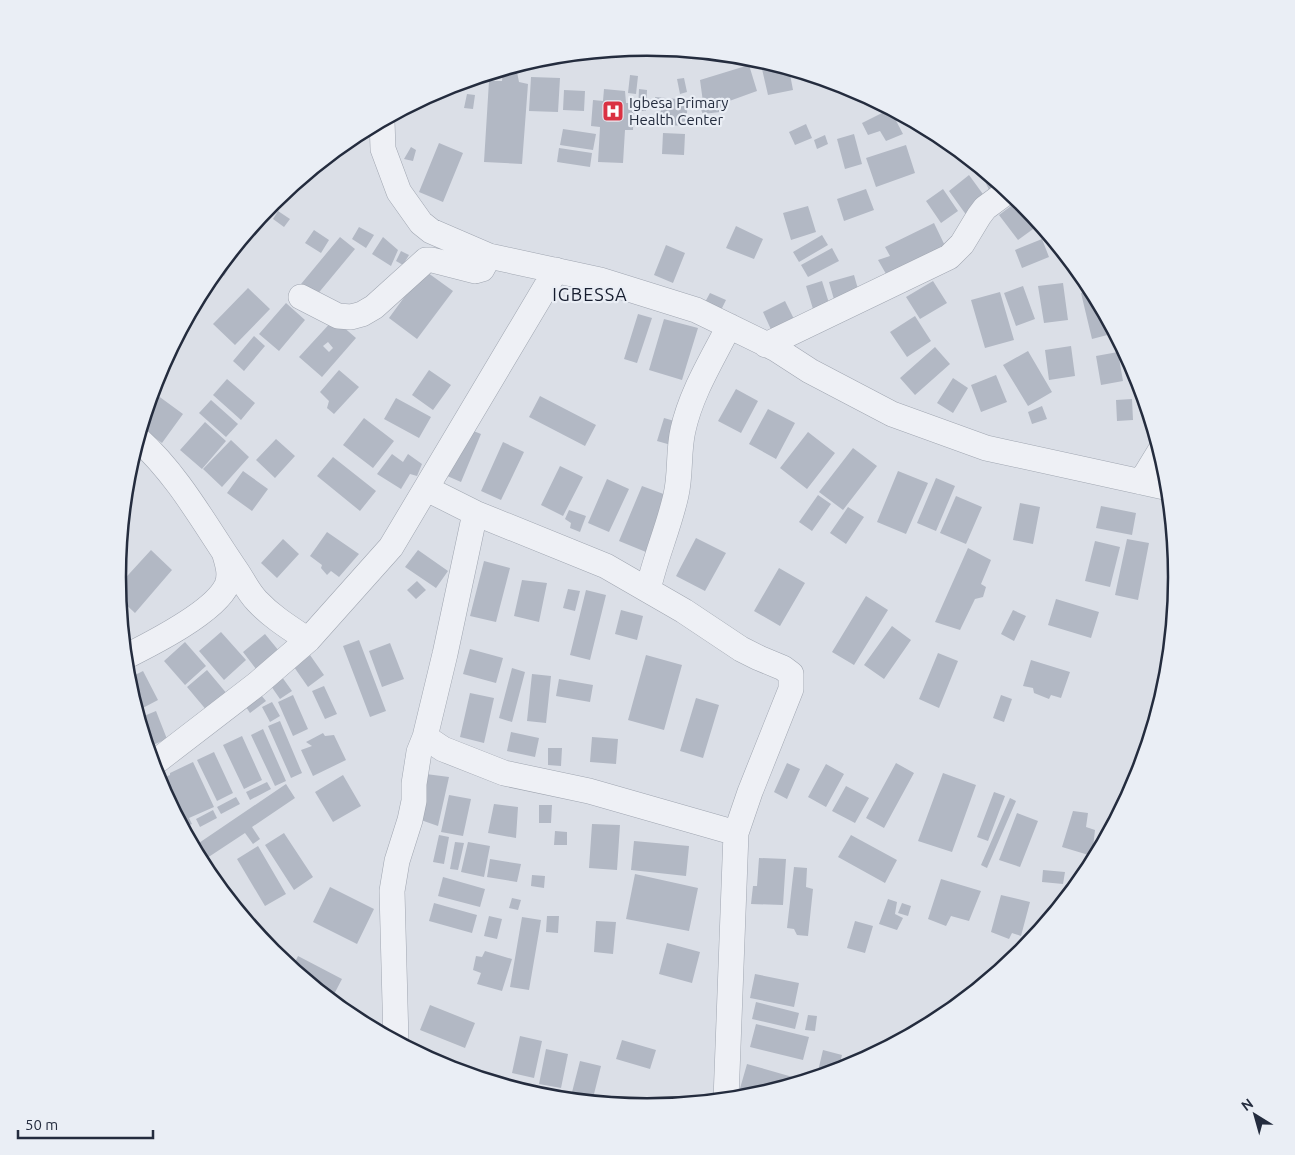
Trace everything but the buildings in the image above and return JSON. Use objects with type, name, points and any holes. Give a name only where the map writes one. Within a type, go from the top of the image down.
[{"type":"street","points":[[382,129],[385,157],[399,192],[421,223],[431,231],[489,256],[600,280],[696,310],[766,345],[810,371],[892,414],[986,448],[1161,486]]},
{"type":"street","points":[[766,345],[949,257],[962,244],[985,208],[1002,196]]},
{"type":"street","points":[[301,297],[338,316],[356,316],[374,307],[426,260],[475,271],[482,269],[489,256]]},
{"type":"street","points":[[159,759],[257,684],[308,640],[391,547],[556,270]]},
{"type":"street","points":[[648,590],[653,567],[677,493],[680,450],[688,409],[698,385],[729,326]]},
{"type":"street","points":[[144,445],[178,483],[256,600],[276,619],[308,640]]},
{"type":"street","points":[[1141,482],[1155,459]]},
{"type":"street","points":[[427,489],[476,513],[606,566],[684,611],[741,649],[783,668],[791,674],[791,689],[750,792],[736,834],[726,1092]]},
{"type":"street","points":[[396,1034],[392,892],[397,861],[414,801],[416,765],[445,654],[476,513]]},
{"type":"street","points":[[132,653],[175,631],[218,597],[226,587],[229,578],[229,567],[225,555]]},
{"type":"street","points":[[424,737],[444,749],[504,773],[589,791],[736,834]]},
{"type":"place","name":"Igbesa Primary Health Center","points":[[613,111]]},
{"type":"district","name":"IGBESSA","points":[[590,294]]}]
